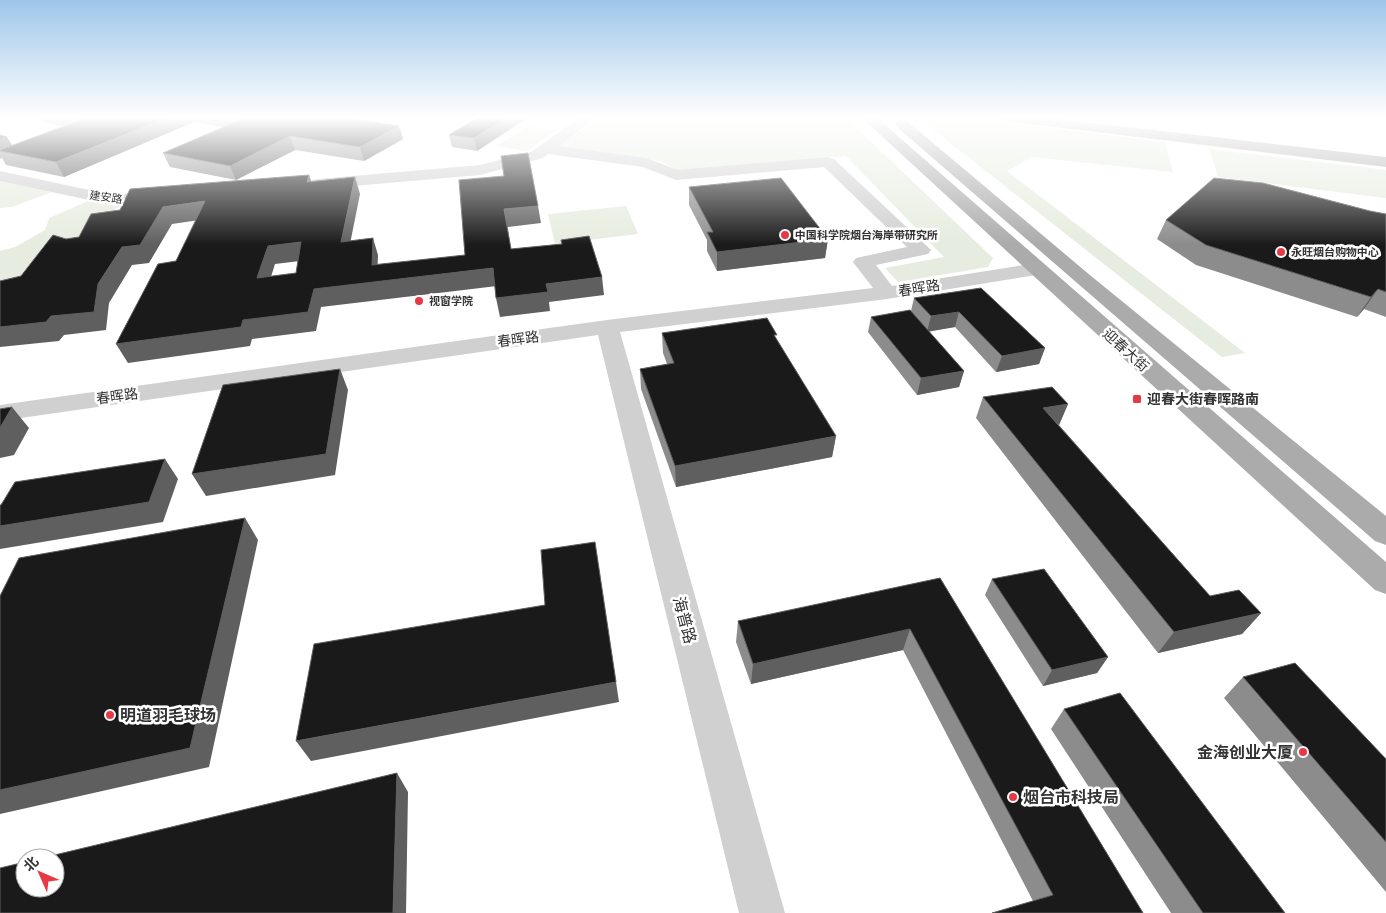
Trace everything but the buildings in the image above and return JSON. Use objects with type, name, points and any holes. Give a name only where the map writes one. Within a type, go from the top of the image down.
[{"type":"main road","name":"迎春大街","points":[[915,160],[1386,581]]},
{"type":"main road","name":"迎春大街","points":[[950,160],[1092,286],[1386,532]]},
{"type":"main road","points":[[1366,160],[1386,162]]},
{"type":"street","points":[[306,186],[480,170],[519,160]]},
{"type":"street","points":[[622,160],[646,163],[676,175],[828,162],[920,250],[862,262],[887,293]]},
{"type":"street","name":"建安路","points":[[0,176],[108,199],[128,200],[179,197]]},
{"type":"street","name":"春晖路","points":[[0,413],[607,326],[887,293],[1036,269]]},
{"type":"street","name":"海普路","points":[[607,326],[762,913]]},
{"type":"shaded area","points":[[651,160],[806,160],[679,171],[661,161]]},
{"type":"shaded area","points":[[849,160],[890,160],[993,258],[988,267],[898,282],[885,268],[944,257]]},
{"type":"shaded area","points":[[971,160],[1027,160],[1007,171],[1245,353],[1222,357]]},
{"type":"shaded area","points":[[1057,160],[1170,160],[1173,172]]},
{"type":"shaded area","points":[[1212,160],[1298,160],[1386,170],[1386,198],[1218,177]]},
{"type":"shaded area","points":[[0,181],[52,192],[12,207],[0,208]]},
{"type":"shaded area","points":[[88,201],[120,206],[0,294],[0,251],[15,247],[45,230],[49,218]]},
{"type":"shaded area","points":[[626,206],[638,234],[555,244],[548,214]]},
{"type":"place","name":"中国科学院烟台海岸带研究所","points":[[785,235]]},
{"type":"place","name":"永旺烟台购物中心","points":[[1281,252]]},
{"type":"place","name":"视窗学院","points":[[419,301]]},
{"type":"place","name":"迎春大街春晖路南","points":[[1137,399]]},
{"type":"place","name":"明道羽毛球场","points":[[110,715]]},
{"type":"place","name":"金海创业大厦","points":[[1303,752]]},
{"type":"place","name":"烟台市科技局","points":[[1013,797]]}]
